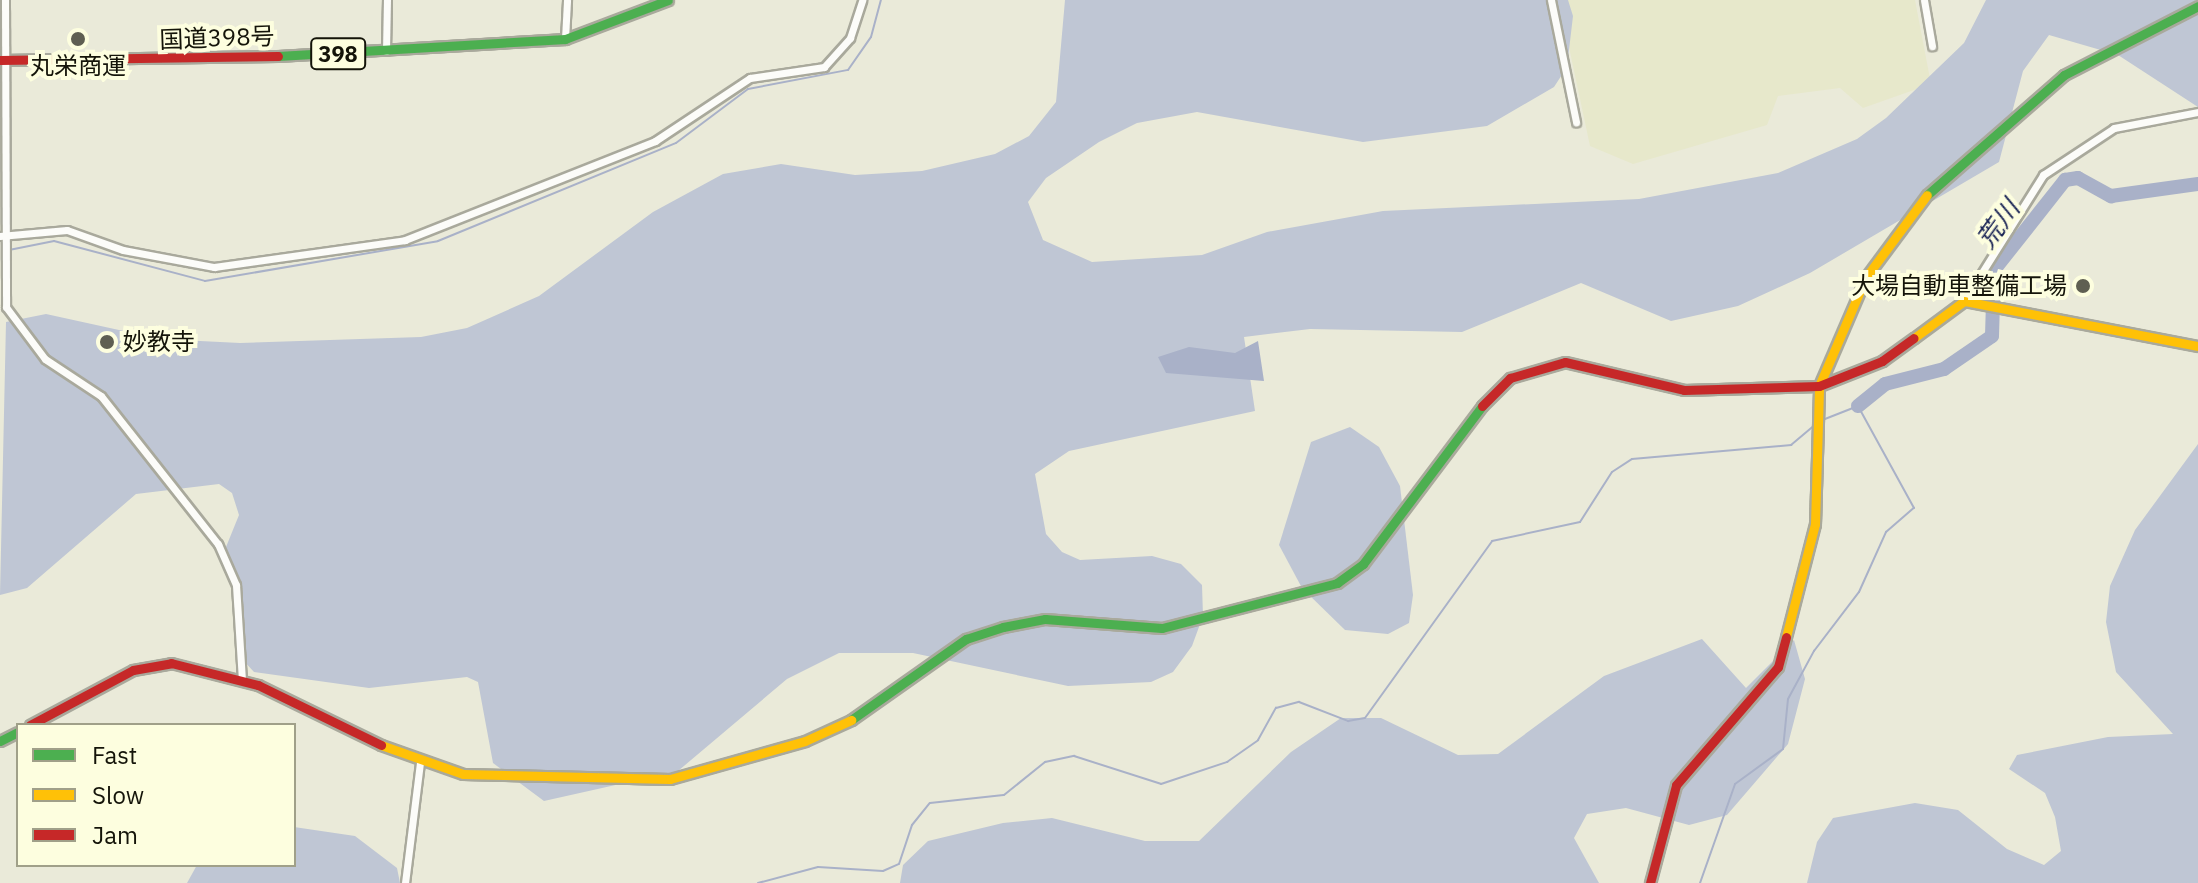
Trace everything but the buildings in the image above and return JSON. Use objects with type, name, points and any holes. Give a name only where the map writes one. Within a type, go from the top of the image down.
[{"type":"main road","name":"国道398号","points":[[2,60],[386,51],[565,39],[668,0]]},
{"type":"main road","points":[[1650,883],[1676,785],[1778,667],[1815,524],[1815,419],[1819,386],[1866,277],[1912,208],[2064,75],[2198,6]]},
{"type":"main road","points":[[34,723],[133,670],[171,663],[242,680],[420,762],[463,774],[670,779],[805,741],[862,715],[966,639],[1003,627],[1045,619],[1162,628],[1337,583],[1363,564],[1484,403],[1510,378],[1537,366],[1565,362],[1684,390],[1819,386],[1882,361],[1964,301],[2012,307],[2198,346]]},
{"type":"street","points":[[5,0],[2,60],[5,255],[2,291],[14,324],[45,359],[101,396],[225,555],[239,608],[242,680]]},
{"type":"street","points":[[386,51],[387,0]]},
{"type":"street","points":[[565,39],[567,0]]},
{"type":"street","points":[[3,239],[67,230],[123,250],[214,267],[405,240],[627,154],[750,78],[824,67],[850,38],[862,0]]},
{"type":"street","points":[[1551,0],[1576,122]]},
{"type":"street","points":[[1924,0],[1932,46]]},
{"type":"street","points":[[1964,301],[2043,175],[2114,128],[2198,112]]},
{"type":"street","points":[[405,883],[420,762]]},
{"type":"shaded area","points":[[1065,0],[1568,0],[1573,16],[1567,67],[1554,87],[1487,126],[1363,142],[1197,112],[1137,123],[1099,142],[1046,178],[1028,202],[1043,240],[1092,262],[1202,255],[1267,232],[1383,211],[1639,199],[1778,173],[1857,139],[1886,118],[1964,43],[1986,0],[2198,0],[2198,107],[2118,55],[2049,35],[2023,71],[1999,162],[1810,273],[1738,306],[1671,321],[1581,283],[1462,332],[1310,329],[1244,337],[1255,411],[1069,451],[1035,474],[1046,534],[1062,552],[1080,560],[1152,556],[1181,564],[1202,585],[1203,616],[1192,646],[1173,672],[1151,682],[1068,686],[913,653],[839,653],[787,679],[678,771],[544,801],[493,763],[478,682],[467,677],[369,688],[254,672],[242,659],[244,610],[226,547],[239,515],[232,493],[219,484],[136,494],[27,588],[0,595],[6,322],[46,314],[160,339],[240,343],[421,337],[467,328],[539,296],[653,212],[723,174],[781,164],[855,175],[922,171],[995,154],[1029,136],[1056,102]]},
{"type":"shaded area","points":[[1559,0],[1915,0],[1931,84],[1863,108],[1840,88],[1778,96],[1767,125],[1633,164],[1590,146]]},
{"type":"shaded area","points":[[1350,427],[1379,447],[1400,486],[1413,595],[1409,623],[1388,634],[1345,630],[1302,588],[1279,545],[1311,442]]},
{"type":"shaded area","points":[[2198,444],[2198,883],[1807,883],[1817,842],[1833,818],[1915,803],[1958,810],[2007,849],[2044,865],[2061,851],[2055,817],[2045,793],[2009,769],[2017,755],[2108,737],[2173,734],[2116,672],[2106,622],[2110,586],[2135,530]]},
{"type":"shaded area","points":[[1702,639],[1746,688],[1794,640],[1805,679],[1788,744],[1727,815],[1689,825],[1626,808],[1587,814],[1574,838],[1599,883],[900,883],[903,865],[928,841],[1003,823],[1052,818],[1145,841],[1199,841],[1291,752],[1341,718],[1381,718],[1458,755],[1498,754],[1604,676]]},
{"type":"shaded area","points":[[296,827],[355,836],[397,868],[400,883],[187,883],[196,867],[296,867]]},
{"type":"water","points":[[1258,341],[1264,381],[1166,373],[1158,357],[1189,347],[1235,353]]},
{"type":"waterway","points":[[9,250],[54,241],[205,281],[438,241],[676,143],[748,89],[848,70],[871,37],[881,0]]},
{"type":"waterway","name":"荒川","points":[[1858,406],[1885,384],[1944,369],[1992,336],[1994,270],[2065,180],[2078,178],[2111,196],[2198,184]]},
{"type":"waterway","points":[[1700,883],[1735,784],[1783,749],[1788,699],[1814,651],[1859,592],[1886,532],[1914,508],[1858,406],[1820,421]]},
{"type":"waterway","points":[[758,883],[818,867],[883,871],[899,864],[912,825],[930,803],[1004,795],[1045,762],[1074,756],[1161,784],[1227,762],[1258,740],[1276,708],[1299,702],[1348,721],[1365,718],[1492,541],[1580,522],[1612,472],[1632,459],[1791,445],[1815,425]]},
{"type":"traffic: fast","points":[[278,56],[565,39],[668,0]]},
{"type":"traffic: fast","points":[[1927,195],[2064,75],[2198,6]]},
{"type":"traffic: fast","points":[[851,720],[966,639],[1003,627],[1045,619],[1162,628],[1337,583],[1363,564],[1482,406]]},
{"type":"traffic: fast","points":[[0,741],[16,733]]},
{"type":"traffic: slow","points":[[1786,637],[1815,524],[1819,386],[1866,277],[1927,195]]},
{"type":"traffic: slow","points":[[1914,338],[1964,301],[2198,346]]},
{"type":"traffic: slow","points":[[381,745],[463,774],[670,779],[805,741],[851,720]]},
{"type":"traffic: jam","points":[[0,60],[278,56]]},
{"type":"traffic: jam","points":[[1482,406],[1510,378],[1565,362],[1684,390],[1819,386],[1882,361],[1914,338]]},
{"type":"traffic: jam","points":[[1650,883],[1676,785],[1778,667],[1786,637]]},
{"type":"traffic: jam","points":[[34,723],[133,670],[171,663],[258,685],[381,745]]},
{"type":"place","name":"丸栄商運","points":[[78,39]]},
{"type":"place","name":"大場自動車整備工場","points":[[2083,286]]},
{"type":"place","name":"妙教寺","points":[[107,342]]}]
